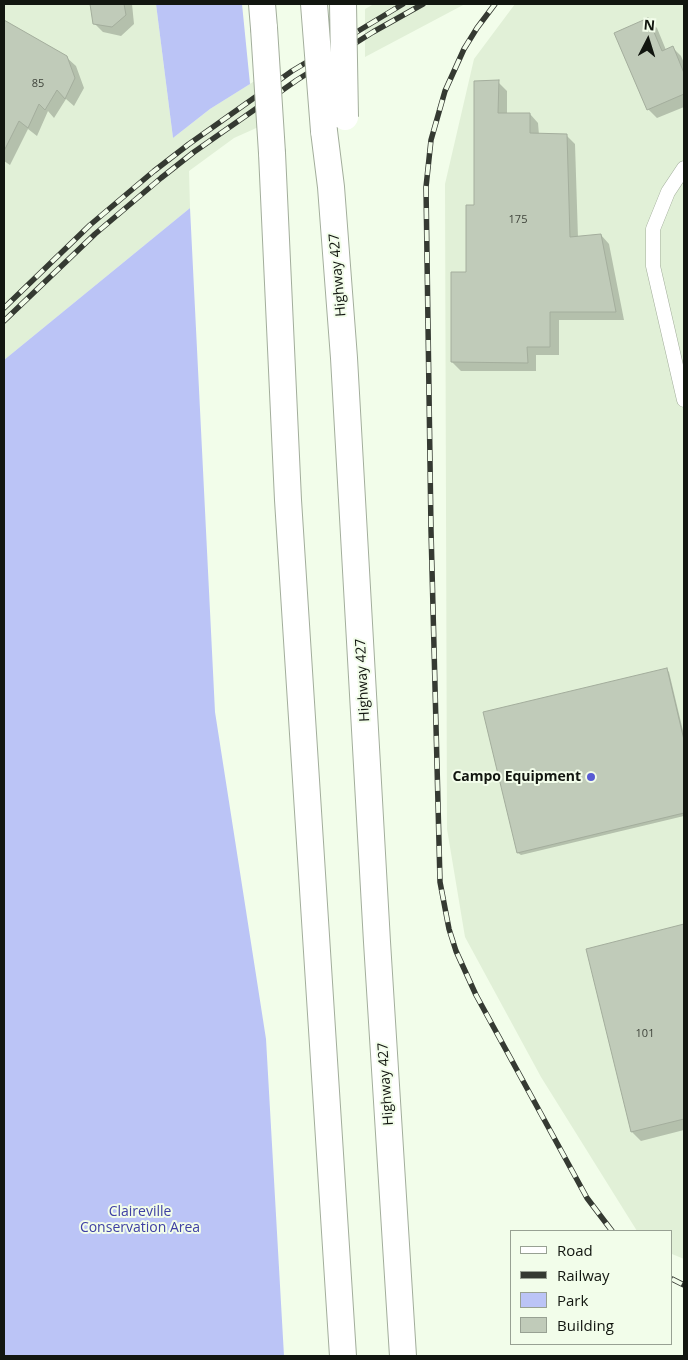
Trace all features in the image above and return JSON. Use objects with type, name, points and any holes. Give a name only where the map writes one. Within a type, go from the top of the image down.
[{"type":"highway","name":"Highway 427","points":[[314,4],[335,124],[331,187],[345,368],[403,1356]]},
{"type":"highway","points":[[335,124],[343,4]]},
{"type":"highway","points":[[263,16],[272,153],[288,500],[343,1356]]},
{"type":"street","points":[[684,168],[668,192],[653,229],[653,266],[684,400]]},
{"type":"shaded area","points":[[4,4],[156,4],[173,138],[210,109],[280,65],[283,116],[234,138],[189,171],[190,208],[4,360]]},
{"type":"shaded area","points":[[374,4],[465,4],[365,57],[365,9]]},
{"type":"shaded area","points":[[515,4],[684,4],[684,1259],[673,1254],[673,1230],[636,1230],[541,1077],[465,937],[447,829],[445,184],[474,59]]},
{"type":"green space","points":[[156,4],[242,4],[250,84],[210,109],[173,138]]},
{"type":"green space","name":"Claireville Conservation Area","points":[[190,208],[215,712],[266,1039],[284,1356],[4,1356],[4,360]]},
{"type":"building","points":[[90,4],[124,4],[126,15],[112,27],[93,24]]},
{"type":"building","points":[[648,18],[662,51],[673,46],[684,73],[684,94],[647,110],[614,33]]},
{"type":"building","points":[[4,20],[67,56],[75,78],[65,99],[57,90],[45,110],[39,104],[28,128],[19,121],[4,151]]},
{"type":"building","points":[[499,80],[498,113],[530,113],[530,133],[567,134],[570,237],[601,234],[616,312],[550,312],[550,347],[527,347],[528,363],[451,362],[451,272],[466,272],[466,205],[474,205],[474,81]]},
{"type":"building","name":"Campo Equipment","points":[[667,668],[684,740],[684,813],[517,853],[483,712]]},
{"type":"building","points":[[684,924],[684,1119],[631,1132],[586,949]]},
{"type":"railway","points":[[4,308],[90,225],[189,144],[292,71],[403,4]]},
{"type":"railway","points":[[4,321],[95,234],[194,152],[297,80],[373,32],[423,4]]},
{"type":"railway","points":[[495,4],[464,49],[445,91],[431,140],[426,187],[431,530],[440,882],[449,929],[456,951],[476,995],[587,1198],[611,1230]]},
{"type":"railway","points":[[673,1280],[684,1285]]},
{"type":"place","name":"Campo Equipment","points":[[591,777]]}]
